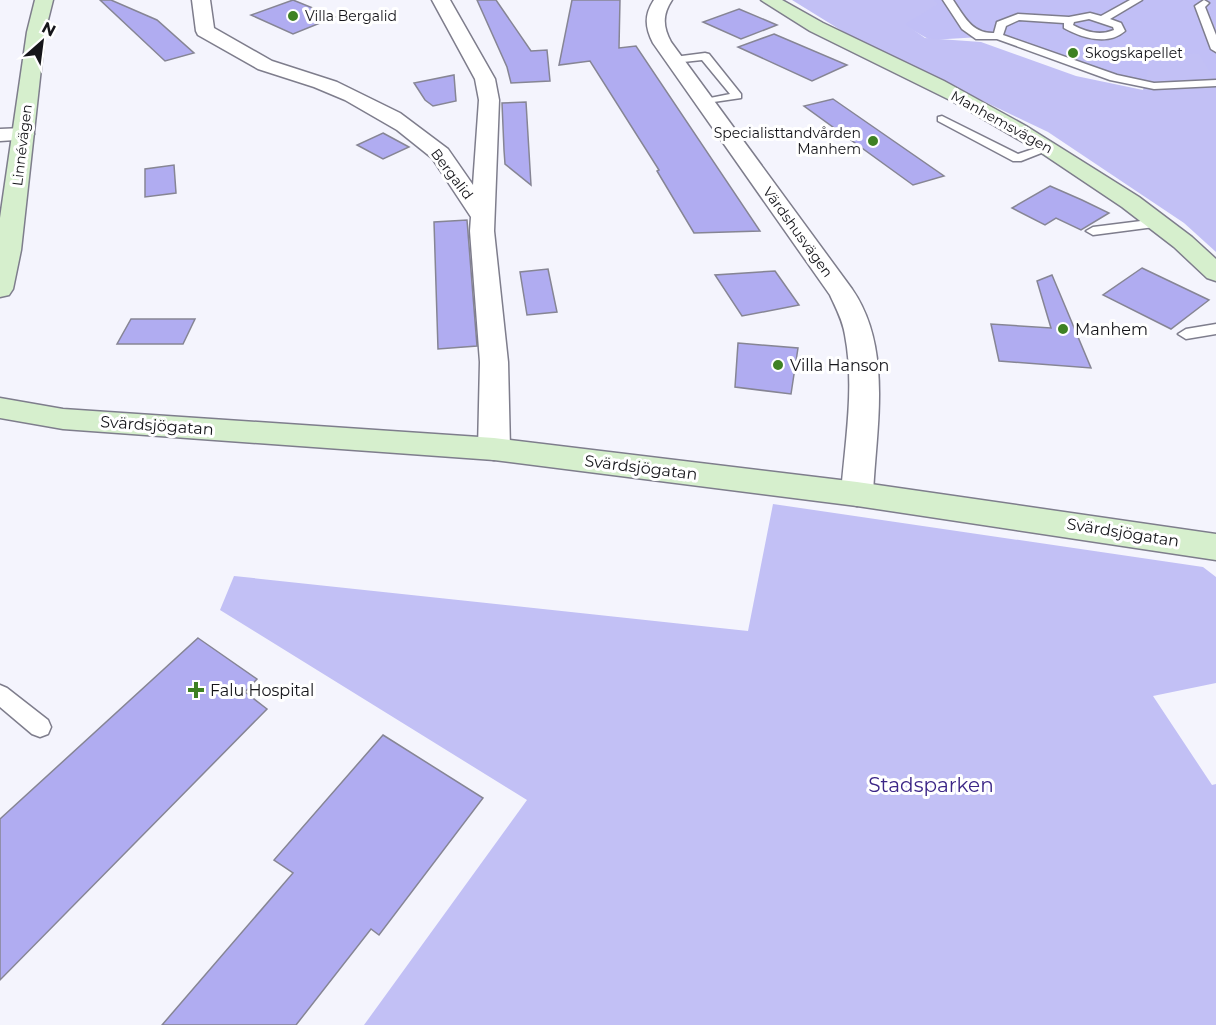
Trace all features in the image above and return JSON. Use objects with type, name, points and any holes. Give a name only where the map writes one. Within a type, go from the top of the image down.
[{"type":"street","name":"Linnévägen","points":[[0,290],[8,250],[36,32],[44,0]]},
{"type":"street","name":"Bergalid","points":[[201,0],[205,31],[267,66],[339,89],[366,102],[431,146],[440,154],[482,216],[494,362],[494,449]]},
{"type":"street","points":[[441,0],[485,79],[489,100],[482,216]]},
{"type":"street","name":"Värdshusvägen","points":[[663,0],[654,14],[653,23],[662,43],[843,295],[856,322],[862,386],[857,494]]},
{"type":"street","name":"Manhemsvägen","points":[[770,0],[817,30],[959,97],[1048,147],[1098,179],[1184,243],[1216,273]]},
{"type":"street","points":[[0,135],[23,134]]},
{"type":"street","name":"Svärdsjögatan","points":[[0,408],[63,419],[494,449],[857,494],[1216,547]]},
{"type":"street","name":"Svärdsjögatan","points":[[0,424],[63,419]]},
{"type":"lane","points":[[948,0],[966,27],[980,38],[998,36],[1114,78],[1154,86],[1216,83]]},
{"type":"lane","points":[[1104,19],[1137,0]]},
{"type":"lane","points":[[1204,3],[1200,6],[1216,49]]},
{"type":"lane","points":[[998,36],[1001,24],[1018,17],[1069,20],[1084,16],[1104,19],[1117,25],[1120,31],[1112,36],[1096,37],[1079,33],[1068,26],[1069,20]]},
{"type":"lane","points":[[674,60],[705,56],[738,96],[704,102]]},
{"type":"lane","points":[[942,119],[1017,158],[1048,147]]},
{"type":"lane","points":[[1093,231],[1157,223]]},
{"type":"lane","points":[[1186,334],[1216,329]]},
{"type":"lane","points":[[0,693],[40,727]]},
{"type":"shaded area","points":[[860,0],[1216,0],[1216,83],[1153,84],[1114,78],[998,36],[930,40]]},
{"type":"green space","points":[[792,0],[933,0],[938,4],[905,24],[925,38],[981,42],[1076,76],[1143,90],[1153,51],[1199,54],[1216,82],[1216,252],[1184,223],[1048,132],[860,42]]},
{"type":"green space","name":"Stadsparken","points":[[773,504],[1203,567],[1216,577],[1216,683],[1153,696],[1212,785],[1216,784],[1216,1025],[364,1025],[527,800],[220,610],[234,576],[748,631]]},
{"type":"building","points":[[100,0],[111,0],[157,20],[194,53],[165,61]]},
{"type":"building","name":"Villa Bergalid","points":[[293,0],[335,17],[293,34],[251,15]]},
{"type":"building","points":[[477,0],[496,0],[531,51],[547,50],[550,81],[511,83],[507,67]]},
{"type":"building","points":[[572,0],[620,0],[619,48],[636,46],[760,231],[694,233],[657,171],[659,170],[590,61],[559,65]]},
{"type":"building","points":[[739,9],[777,25],[741,39],[703,22]]},
{"type":"building","points":[[774,34],[847,65],[812,81],[738,47]]},
{"type":"building","points":[[454,75],[456,101],[433,106],[425,100],[414,83]]},
{"type":"building","name":"Specialisttandvården Manhem","points":[[833,99],[944,176],[913,185],[804,106]]},
{"type":"building","points":[[526,102],[531,185],[505,164],[504,150],[502,103]]},
{"type":"building","points":[[383,133],[409,147],[383,159],[357,145]]},
{"type":"building","points":[[174,165],[176,193],[145,197],[145,169]]},
{"type":"building","points":[[1050,186],[1109,213],[1081,230],[1056,218],[1045,225],[1012,208]]},
{"type":"building","points":[[467,220],[477,346],[438,349],[434,222]]},
{"type":"building","points":[[1142,268],[1209,300],[1171,329],[1103,295]]},
{"type":"building","points":[[548,269],[557,312],[527,315],[520,272]]},
{"type":"building","points":[[775,271],[799,305],[742,316],[715,275]]},
{"type":"building","name":"Manhem","points":[[1052,275],[1091,368],[999,361],[991,324],[1051,328],[1037,281]]},
{"type":"building","points":[[131,319],[195,319],[183,344],[117,344]]},
{"type":"building","name":"Villa Hanson","points":[[738,343],[798,348],[791,394],[735,387]]},
{"type":"building","points":[[198,638],[257,679],[245,692],[267,709],[0,980],[0,819]]},
{"type":"building","points":[[383,735],[483,798],[379,935],[371,929],[296,1025],[162,1025],[293,873],[274,860]]},
{"type":"place","name":"Villa Bergalid","points":[[293,16]]},
{"type":"place","name":"Skogskapellet","points":[[1073,53]]},
{"type":"place","name":"Specialisttandvården Manhem","points":[[873,141]]},
{"type":"place","name":"Manhem","points":[[1063,329]]},
{"type":"place","name":"Villa Hanson","points":[[778,365]]},
{"type":"place","name":"Falu Hospital","points":[[196,690]]}]
